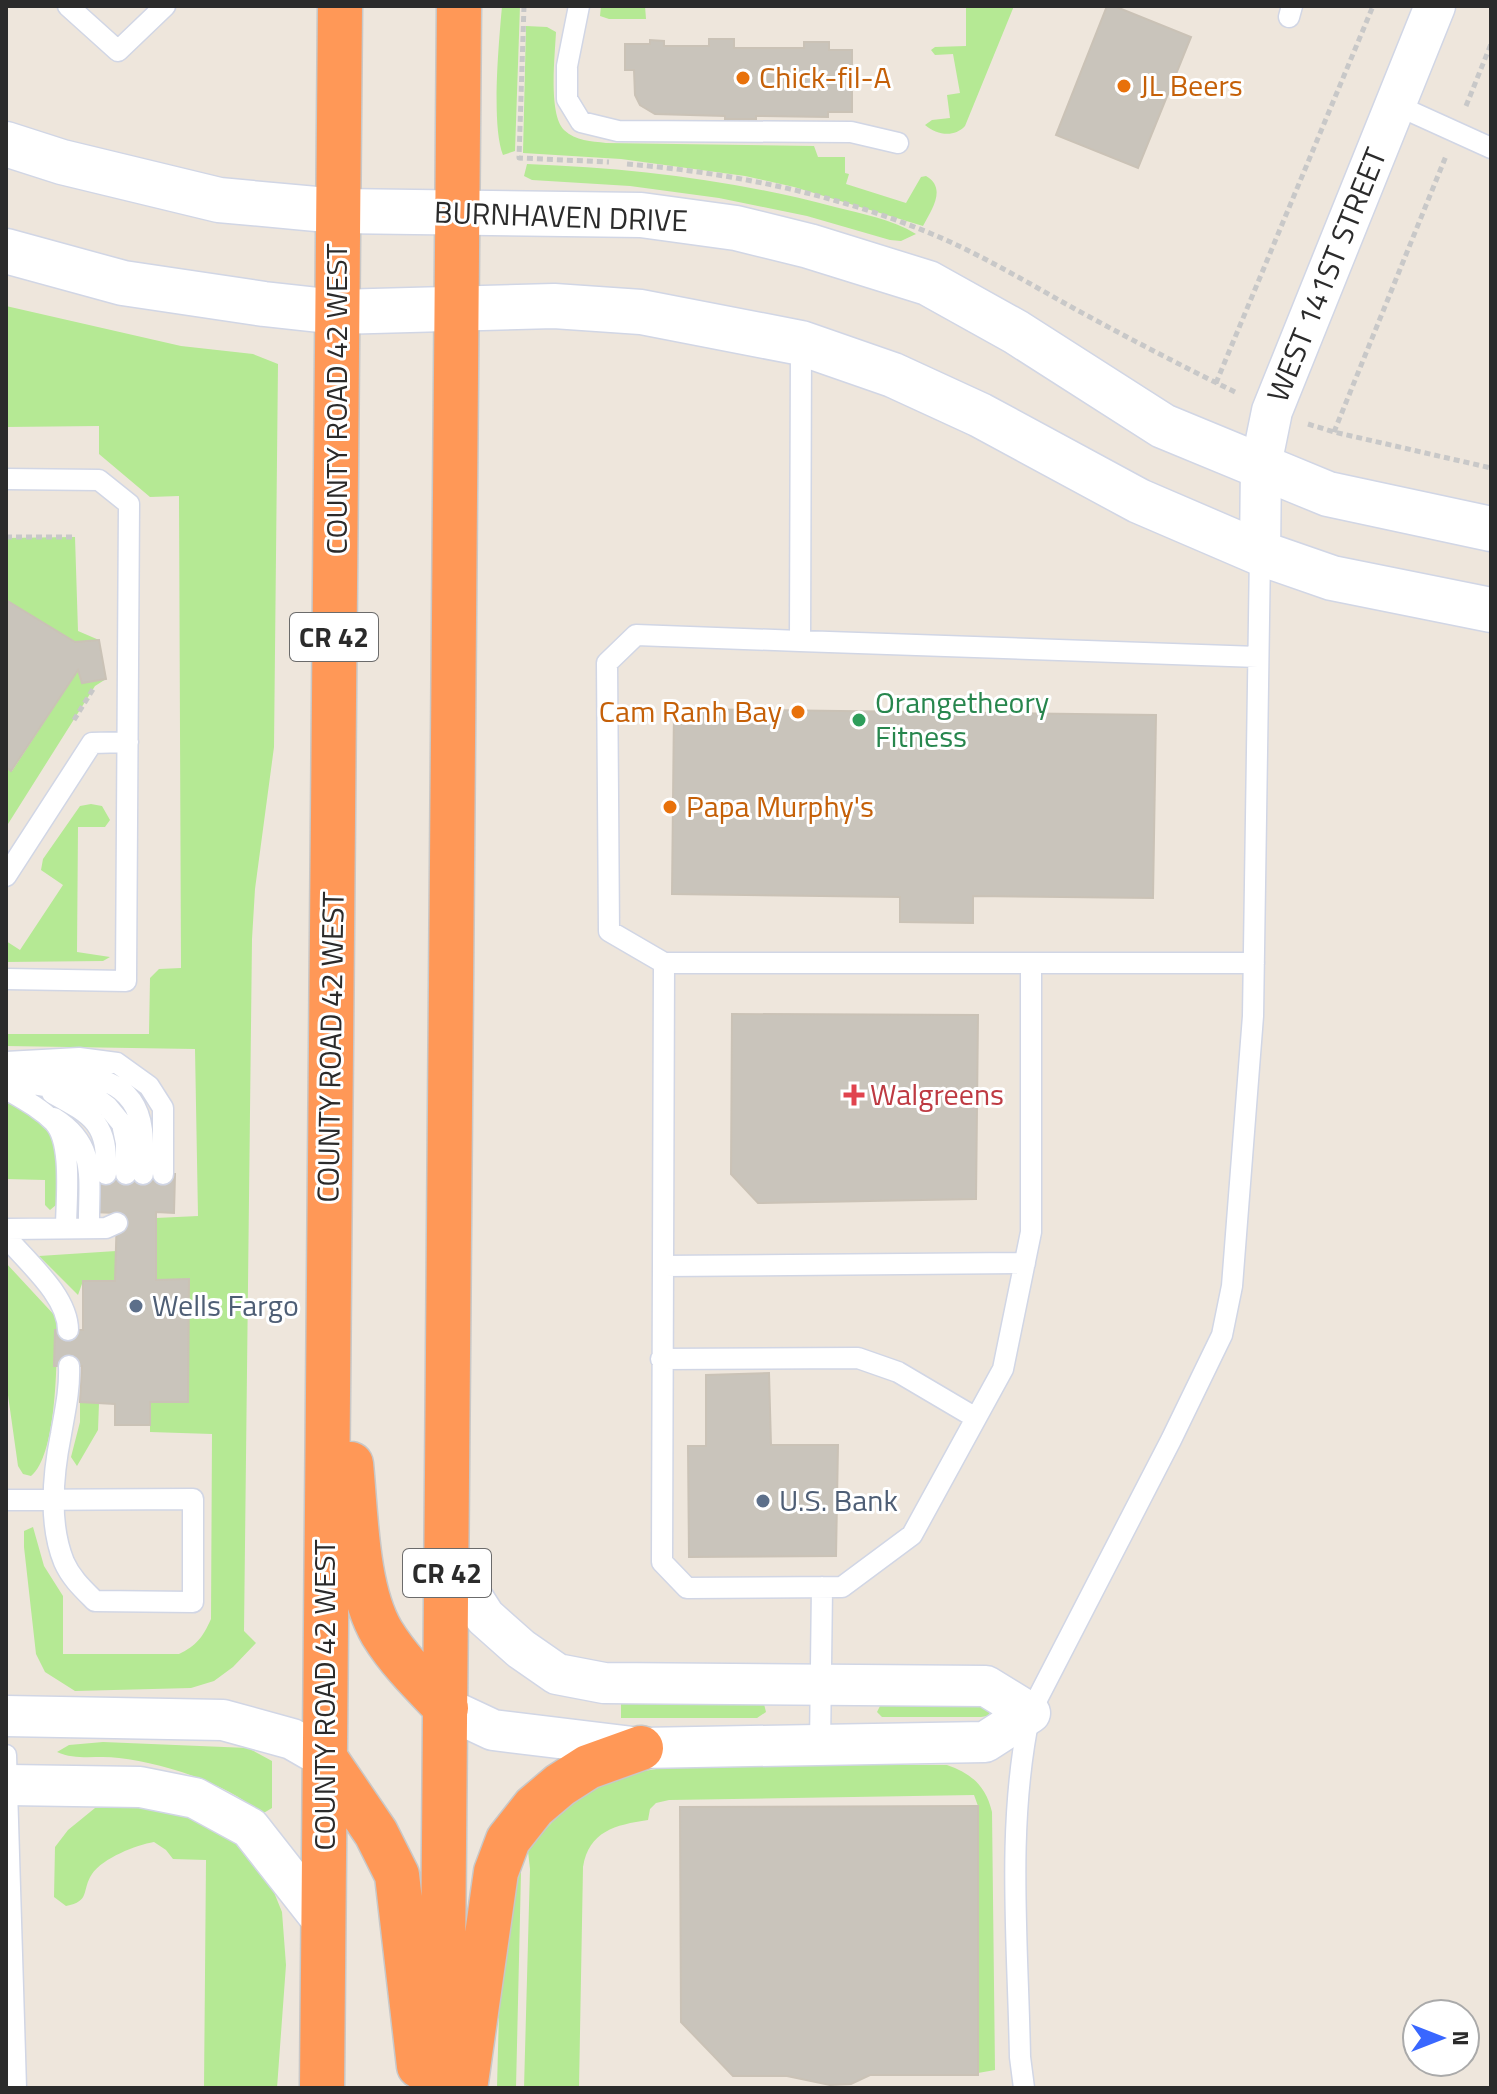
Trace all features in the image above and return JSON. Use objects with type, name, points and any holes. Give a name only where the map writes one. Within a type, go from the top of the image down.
[{"type":"highway","name":"COUNTY ROAD 42 WEST","points":[[322,2088],[340,6]]},
{"type":"highway","name":"CR 42","points":[[442,2088],[460,9]]},
{"type":"highway","points":[[329,1246],[363,1579],[380,1630],[403,1663],[446,1708]]},
{"type":"highway","points":[[465,2088],[496,1872],[508,1840],[534,1807],[560,1785],[588,1767],[641,1748]]},
{"type":"highway","points":[[325,1758],[376,1833],[397,1875],[422,2088]]},
{"type":"street","name":"WEST 141ST STREET","points":[[1260,553],[1261,465],[1272,411],[1435,6]]},
{"type":"street","name":"BURNHAVEN DRIVE","points":[[6,144],[62,162],[219,200],[338,211],[641,215],[736,228],[809,246],[928,283],[1016,332],[1163,426],[1328,494],[1491,529]]},
{"type":"street","points":[[6,251],[123,283],[210,298],[337,312],[554,306],[641,312],[801,343],[893,375],[951,402],[1139,501],[1260,553],[1332,578],[1491,610]]},
{"type":"street","points":[[446,1708],[493,1730],[641,1748],[985,1742],[1030,1713],[986,1686],[604,1683],[557,1674],[521,1649],[485,1617],[447,1558]]},
{"type":"street","points":[[6,1716],[223,1720],[292,1739],[325,1758]]},
{"type":"street","points":[[7,1770],[140,1787],[195,1798],[250,1828],[323,1921]]},
{"type":"lane","points":[[68,6],[118,51],[165,6]]},
{"type":"lane","points":[[579,6],[567,66],[567,99],[581,122],[618,131],[851,132],[898,143]]},
{"type":"lane","points":[[1394,104],[1491,148]]},
{"type":"lane","points":[[800,641],[801,343]]},
{"type":"lane","points":[[6,479],[99,480],[129,504],[126,981],[6,979]]},
{"type":"lane","points":[[1024,2088],[1020,2057],[1016,1806],[1020,1758],[1030,1713],[1222,1335],[1232,1286],[1253,1016],[1260,553]]},
{"type":"lane","points":[[1254,963],[664,963],[609,931],[607,663],[636,635],[1258,657]]},
{"type":"lane","points":[[6,876],[92,743],[128,742]]},
{"type":"lane","points":[[664,963],[662,1562],[687,1588],[842,1587],[912,1535],[1003,1369],[1031,1232],[1031,963]]},
{"type":"lane","points":[[6,1062],[79,1058],[117,1063],[149,1086],[163,1108],[134,1174]]},
{"type":"lane","points":[[6,1068],[98,1076],[123,1091],[137,1108],[142,1130],[134,1174]]},
{"type":"lane","points":[[6,1076],[36,1095],[73,1130],[86,1151],[105,1223],[66,1228],[6,1229]]},
{"type":"lane","points":[[6,1089],[36,1095],[91,1094],[108,1107],[122,1124],[134,1174]]},
{"type":"lane","points":[[36,1095],[56,1124],[63,1141],[66,1228]]},
{"type":"lane","points":[[6,1237],[62,1302],[68,1330]]},
{"type":"lane","points":[[663,1266],[1025,1263]]},
{"type":"lane","points":[[661,1359],[858,1358],[898,1372],[976,1418]]},
{"type":"lane","points":[[6,1500],[54,1500],[193,1499],[193,1602],[95,1601],[78,1584],[64,1563],[57,1535],[54,1500],[69,1366]]},
{"type":"lane","points":[[820,1745],[822,1587]]},
{"type":"lane","points":[[7,1770],[16,2088]]},
{"type":"path","points":[[519,158],[524,6]]},
{"type":"path","points":[[1216,383],[1373,6]]},
{"type":"path","points":[[1334,432],[1491,44]]},
{"type":"path","points":[[6,537],[75,537]]},
{"type":"green space","points":[[502,6],[520,6],[515,151],[503,155],[497,124]]},
{"type":"green space","points":[[601,6],[645,6],[646,19],[609,19],[600,16]]},
{"type":"green space","points":[[966,6],[1014,6],[965,126],[951,134],[940,133],[925,125],[932,120],[950,118],[947,95],[960,93],[953,54],[935,55],[931,50],[935,47],[966,46]]},
{"type":"green space","points":[[526,26],[547,27],[556,32],[556,111],[564,130],[574,136],[606,143],[814,146],[818,157],[845,157],[845,173],[849,174],[846,184],[906,203],[921,177],[926,176],[936,186],[933,206],[923,226],[794,187],[745,176],[621,159],[523,153]]},
{"type":"green space","points":[[527,164],[644,172],[759,189],[877,218],[916,234],[901,241],[890,240],[807,216],[719,198],[630,186],[532,180],[524,176]]},
{"type":"green space","points":[[6,306],[181,346],[253,354],[278,364],[274,747],[255,889],[252,939],[244,1631],[256,1643],[214,1681],[191,1688],[75,1691],[45,1672],[36,1654],[24,1547],[24,1531],[33,1527],[44,1566],[63,1596],[63,1654],[179,1654],[198,1640],[211,1619],[212,1434],[150,1432],[150,1402],[188,1401],[189,1280],[156,1280],[156,1218],[198,1216],[195,1049],[6,1046],[6,1034],[149,1034],[150,978],[159,969],[181,968],[179,496],[150,497],[99,454],[99,426],[6,427]]},
{"type":"green space","points":[[75,537],[78,631],[99,640],[75,642],[6,600],[6,538]]},
{"type":"green space","points":[[78,670],[82,682],[106,679],[95,686],[8,824],[6,767],[12,771]]},
{"type":"green space","points":[[80,806],[102,806],[110,820],[105,827],[78,827],[77,952],[110,957],[103,961],[6,962],[6,941],[20,950],[63,885],[41,870],[43,859]]},
{"type":"green space","points":[[6,1102],[41,1121],[56,1141],[56,1205],[50,1210],[45,1205],[45,1180],[6,1179]]},
{"type":"green space","points":[[116,1251],[115,1281],[83,1281],[78,1295],[39,1256]]},
{"type":"green space","points":[[6,1263],[57,1318],[51,1426],[40,1464],[31,1476],[23,1474],[18,1466],[6,1381]]},
{"type":"green space","points":[[80,1402],[99,1403],[98,1430],[77,1466],[71,1457],[80,1422]]},
{"type":"green space","points":[[759,1701],[764,1704],[766,1712],[757,1718],[621,1718],[621,1702]]},
{"type":"green space","points":[[882,1702],[985,1702],[992,1709],[988,1716],[981,1717],[882,1717],[877,1712]]},
{"type":"green space","points":[[103,1742],[248,1748],[272,1761],[272,1808],[262,1814],[214,1784],[156,1765],[57,1752],[69,1745]]},
{"type":"green space","points":[[761,1765],[947,1765],[963,1772],[981,1788],[992,1812],[995,2070],[978,2073],[978,1806],[974,1795],[669,1800],[656,1803],[650,1809],[648,1820],[605,1832],[591,1845],[583,1867],[579,2088],[524,2088],[528,1851],[554,1821],[579,1799],[605,1783],[660,1769]]},
{"type":"green space","points":[[138,1807],[188,1813],[219,1828],[247,1850],[271,1885],[282,1912],[286,1965],[277,2088],[204,2088],[206,1860],[173,1859],[154,1842],[120,1853],[97,1868],[82,1898],[74,1904],[66,1906],[54,1897],[55,1847],[68,1830],[95,1808]]},
{"type":"green space","points":[[517,1871],[521,1873],[516,2088],[497,2088],[503,1951]]},
{"type":"building","name":"JL Beers","points":[[1107,6],[1114,6],[1191,37],[1138,168],[1056,135]]},
{"type":"building","name":"Chick-fil-A","points":[[709,39],[734,39],[734,48],[804,48],[804,42],[829,42],[829,50],[852,50],[852,112],[828,112],[828,117],[725,119],[725,116],[655,114],[640,105],[635,95],[634,70],[625,70],[625,44],[650,44],[650,40],[664,41],[664,46],[709,46]]},
{"type":"building","points":[[6,600],[75,642],[99,640],[106,679],[82,683],[78,670],[11,771],[6,767]]},
{"type":"building","points":[[674,709],[1156,715],[1153,898],[973,896],[973,923],[900,922],[900,897],[672,894]]},
{"type":"building","name":"Walgreens","points":[[732,1014],[978,1015],[976,1199],[758,1203],[731,1174]]},
{"type":"building","name":"Wells Fargo","points":[[92,1174],[175,1174],[174,1213],[156,1212],[156,1280],[189,1279],[188,1402],[150,1402],[150,1425],[115,1425],[115,1404],[80,1402],[82,1366],[54,1366],[55,1330],[83,1330],[83,1281],[115,1281],[117,1213],[92,1212]]},
{"type":"building","name":"U.S. Bank","points":[[769,1373],[771,1445],[838,1445],[836,1556],[689,1557],[688,1446],[706,1446],[706,1375]]},
{"type":"building","points":[[978,1806],[978,2075],[870,2075],[851,2084],[830,2085],[787,2076],[733,2076],[681,2022],[680,1807]]},
{"type":"place","name":"Chick-fil-A","points":[[743,78]]},
{"type":"place","name":"JL Beers","points":[[1124,86]]},
{"type":"place","name":"Cam Ranh Bay","points":[[798,712]]},
{"type":"place","name":"Orangetheory Fitness","points":[[859,720]]},
{"type":"place","name":"Papa Murphy's","points":[[670,807]]},
{"type":"place","name":"Walgreens","points":[[854,1095]]},
{"type":"place","name":"Wells Fargo","points":[[136,1306]]},
{"type":"place","name":"U.S. Bank","points":[[763,1501]]}]
